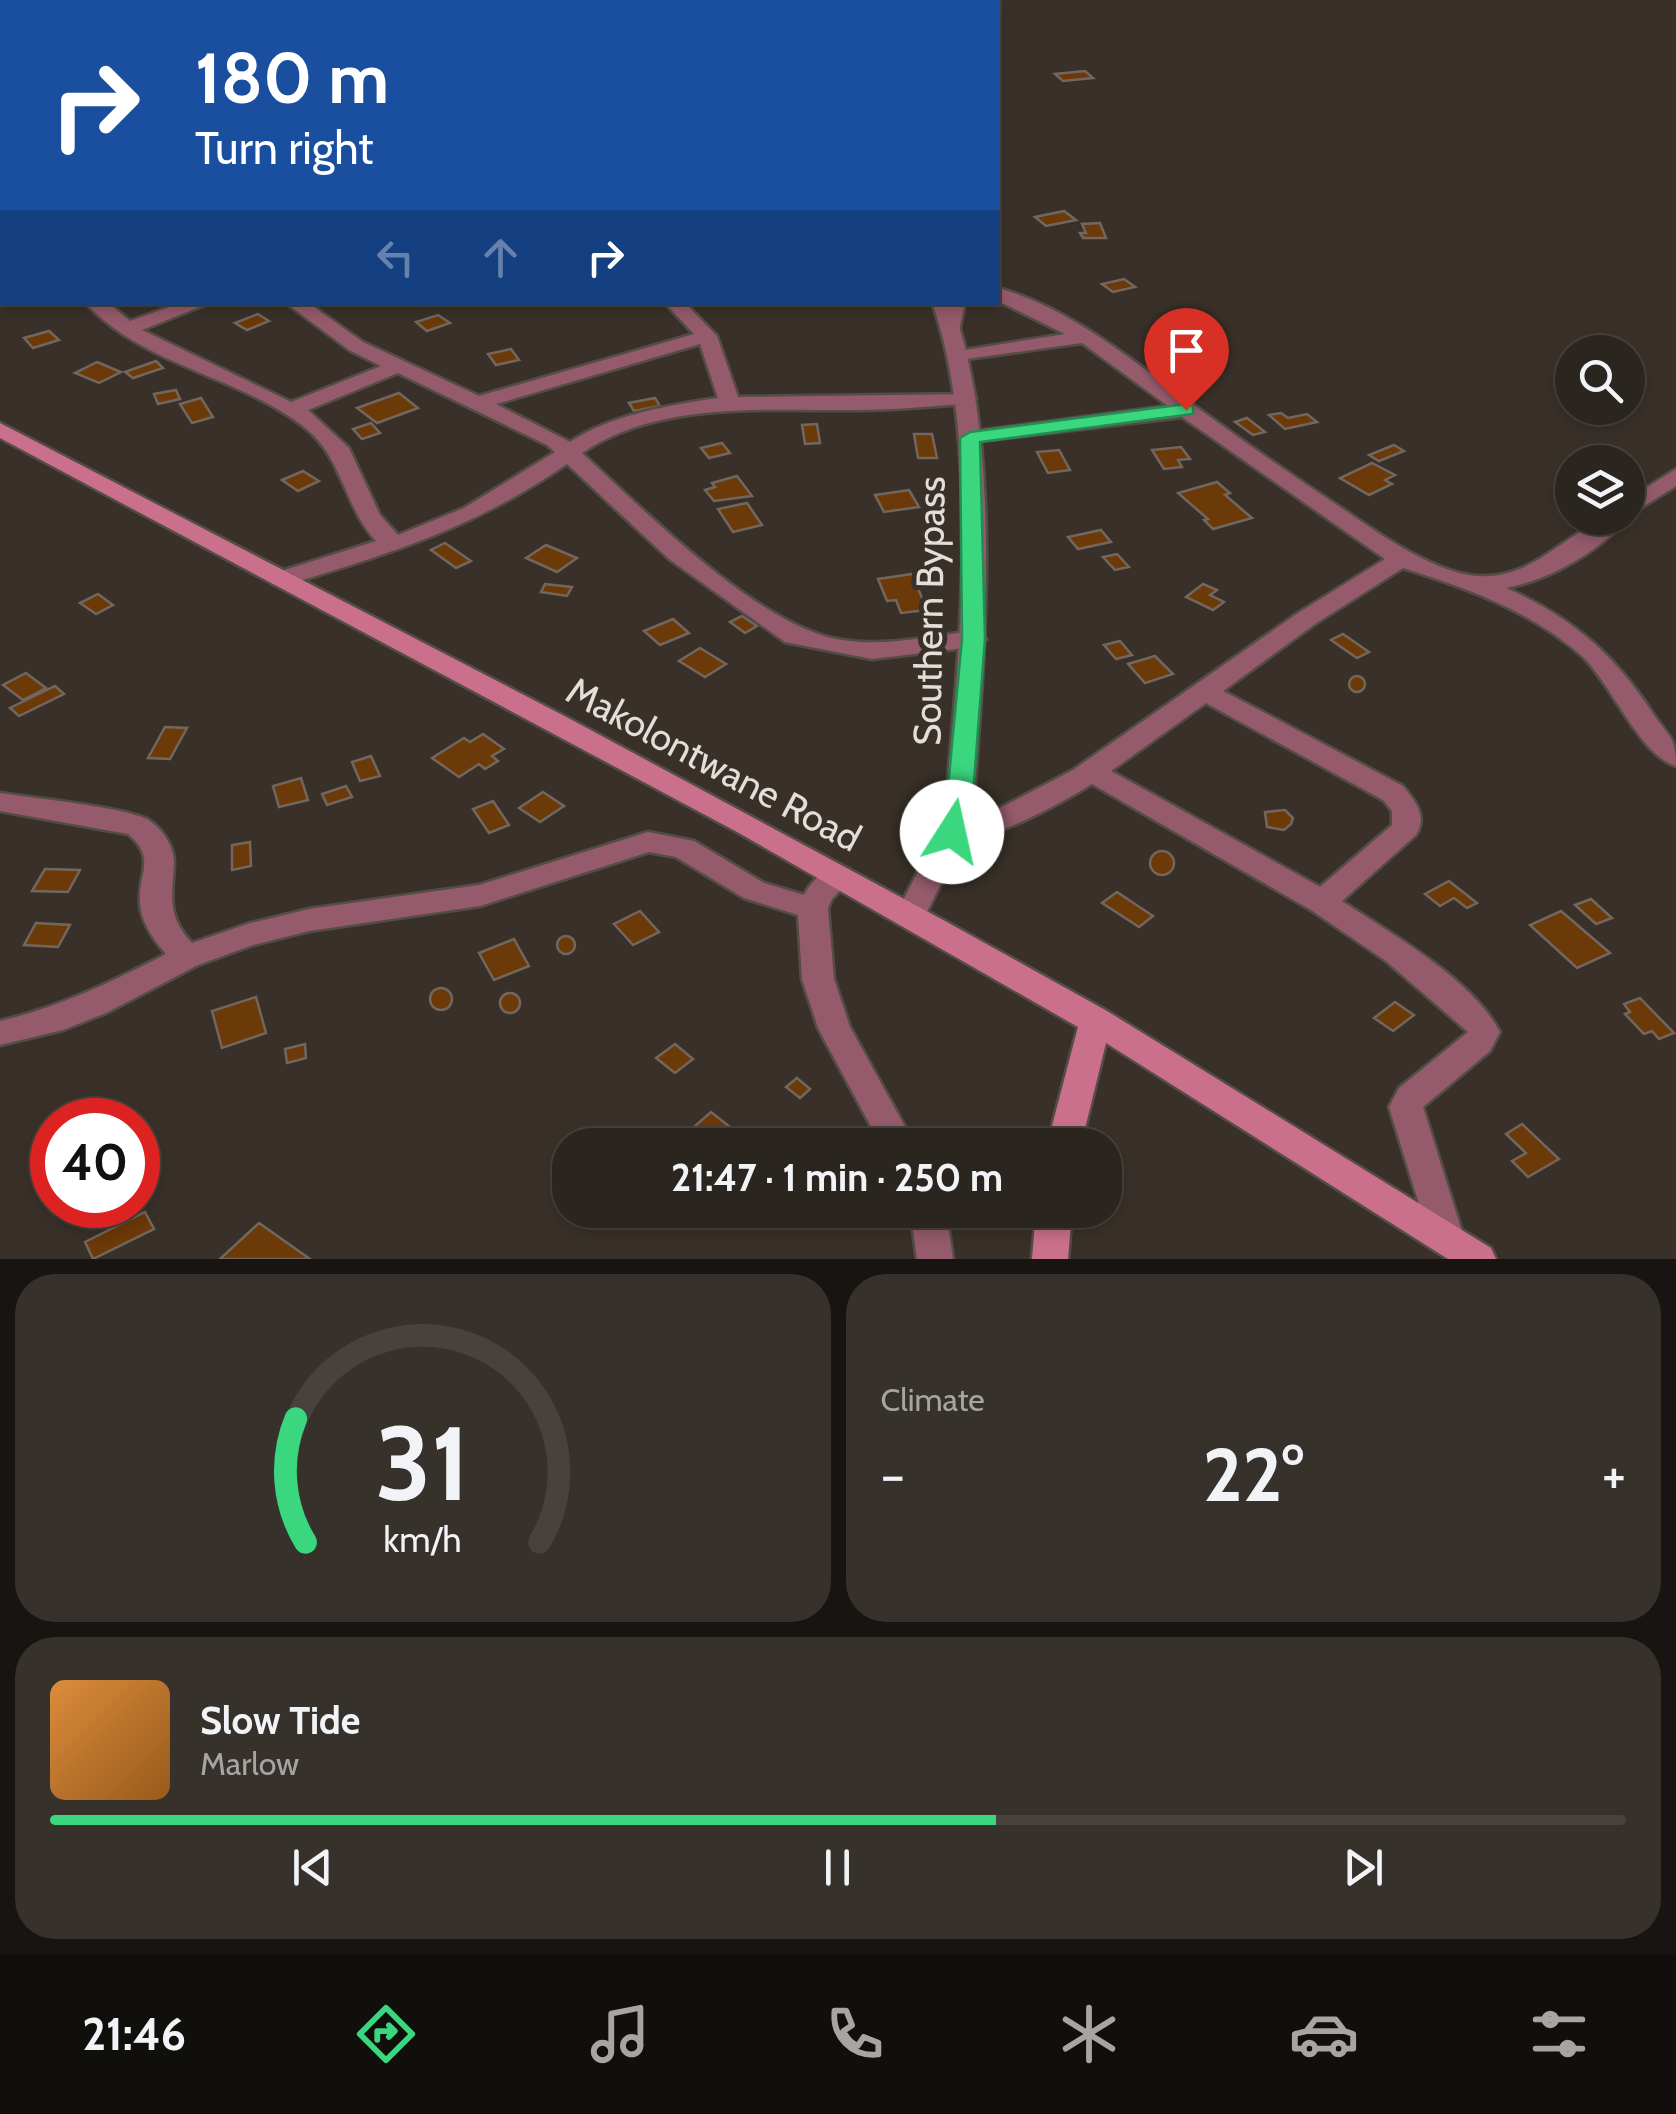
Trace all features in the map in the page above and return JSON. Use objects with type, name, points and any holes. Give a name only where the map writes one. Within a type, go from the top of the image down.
[{"type":"main road","name":"Makolontwane Road","points":[[0,429],[911,914],[1096,1020],[1478,1259]]},
{"type":"main road","points":[[1068,1128],[1096,1020]]},
{"type":"main road","points":[[1050,1259],[1053,1228]]},
{"type":"street","points":[[1000,295],[1086,336],[1400,558],[1472,582],[1538,614],[1594,653],[1616,678],[1654,738],[1676,757]]},
{"type":"street","points":[[98,305],[128,330],[291,409],[322,430],[360,486],[372,523],[394,543]]},
{"type":"street","points":[[128,330],[195,305]]},
{"type":"street","points":[[298,305],[344,339],[555,440],[678,554],[794,637],[872,651],[973,639]]},
{"type":"street","points":[[676,305],[707,336],[730,404]]},
{"type":"street","name":"Southern Bypass","points":[[911,914],[952,832],[959,808],[973,639],[970,438],[954,315]]},
{"type":"street","points":[[478,403],[707,336]]},
{"type":"street","points":[[959,357],[1086,336]]},
{"type":"street","points":[[291,409],[401,365]]},
{"type":"street","points":[[280,578],[394,543],[472,512],[606,432],[680,410],[730,404],[863,404],[966,398]]},
{"type":"street","points":[[970,438],[1186,410]]},
{"type":"street","points":[[1645,497],[1676,476]]},
{"type":"street","points":[[1472,582],[1500,584],[1538,574],[1592,535]]},
{"type":"street","points":[[952,832],[1013,816],[1092,772],[1329,601],[1400,558]]},
{"type":"street","points":[[1206,692],[1347,767],[1393,794],[1406,809],[1406,828],[1322,902]]},
{"type":"street","points":[[1092,772],[1322,902],[1476,1017],[1484,1032],[1479,1042],[1411,1097],[1406,1107],[1446,1238]]},
{"type":"street","points":[[0,802],[136,826],[154,837],[161,854],[157,916],[172,942],[187,957]]},
{"type":"street","points":[[0,1032],[52,1021],[95,1004],[187,957],[246,935],[310,920],[480,895],[648,842],[684,848],[754,892],[813,908]]},
{"type":"street","points":[[840,876],[820,893],[813,908],[818,979],[834,1028],[889,1128]]},
{"type":"street","points":[[931,1228],[935,1259]]},
{"type":"building","points":[[1085,71],[1093,78],[1063,81],[1055,74]]},
{"type":"building","points":[[1064,211],[1076,220],[1046,226],[1035,217]]},
{"type":"building","points":[[1100,223],[1106,238],[1083,238],[1080,233],[1086,233],[1082,224]]},
{"type":"building","points":[[1124,279],[1135,287],[1113,292],[1102,284]]},
{"type":"building","points":[[258,314],[269,321],[247,330],[235,323]]},
{"type":"building","points":[[438,315],[450,323],[427,331],[416,322]]},
{"type":"building","points":[[49,331],[59,340],[33,348],[24,338]]},
{"type":"building","points":[[511,349],[519,360],[496,365],[488,354]]},
{"type":"building","points":[[156,361],[163,368],[133,378],[125,372]]},
{"type":"building","points":[[97,362],[121,372],[99,383],[75,373]]},
{"type":"building","points":[[176,390],[180,399],[158,404],[154,394]]},
{"type":"building","points":[[399,393],[418,408],[377,423],[357,408]]},
{"type":"building","points":[[201,398],[213,417],[192,423],[180,404]]},
{"type":"building","points":[[655,398],[660,406],[634,411],[629,403]]},
{"type":"building","points":[[1281,413],[1288,418],[1307,414],[1317,422],[1285,429],[1269,415]]},
{"type":"building","points":[[1247,418],[1265,432],[1253,435],[1235,422]]},
{"type":"building","points":[[371,423],[380,433],[362,439],[353,429]]},
{"type":"building","points":[[817,424],[820,443],[805,444],[802,425]]},
{"type":"building","points":[[914,434],[932,434],[937,458],[918,458]]},
{"type":"building","points":[[722,443],[730,453],[709,458],[701,448]]},
{"type":"building","points":[[1394,445],[1404,451],[1379,461],[1369,455]]},
{"type":"building","points":[[1181,447],[1190,459],[1178,460],[1182,467],[1164,469],[1152,450]]},
{"type":"building","points":[[1059,450],[1070,470],[1048,473],[1037,452]]},
{"type":"building","points":[[1372,463],[1395,475],[1385,480],[1392,484],[1369,495],[1340,478]]},
{"type":"building","points":[[303,471],[319,481],[298,491],[282,480]]},
{"type":"building","points":[[737,476],[752,496],[714,501],[705,490],[715,487],[712,483]]},
{"type":"building","points":[[1217,482],[1230,493],[1225,495],[1252,518],[1213,529],[1204,520],[1208,519],[1178,493]]},
{"type":"building","points":[[909,490],[919,507],[884,512],[875,495]]},
{"type":"building","points":[[747,503],[762,525],[733,532],[718,509]]},
{"type":"building","points":[[1101,530],[1111,542],[1078,549],[1068,537]]},
{"type":"building","points":[[445,543],[471,561],[456,568],[431,550]]},
{"type":"building","points":[[546,545],[577,558],[557,572],[526,558]]},
{"type":"building","points":[[1117,554],[1129,567],[1115,570],[1103,557]]},
{"type":"building","points":[[912,574],[927,610],[901,613],[896,600],[887,601],[878,579]]},
{"type":"building","points":[[545,584],[572,587],[567,596],[541,592]]},
{"type":"building","points":[[1203,584],[1217,590],[1210,595],[1224,602],[1213,610],[1186,597]]},
{"type":"building","points":[[98,594],[113,605],[96,614],[80,603]]},
{"type":"building","points":[[742,616],[757,626],[745,633],[730,622]]},
{"type":"building","points":[[673,619],[689,633],[660,645],[644,631]]},
{"type":"building","points":[[1343,634],[1369,652],[1357,658],[1331,640]]},
{"type":"building","points":[[1120,641],[1132,655],[1116,659],[1104,645]]},
{"type":"building","points":[[700,648],[726,664],[705,677],[679,661]]},
{"type":"building","points":[[1155,656],[1173,674],[1145,683],[1128,664]]},
{"type":"building","points":[[26,673],[46,688],[23,700],[3,685]]},
{"type":"building","points":[[1357,676],[1365,684],[1357,692],[1349,684]]},
{"type":"building","points":[[55,686],[64,694],[19,716],[10,708]]},
{"type":"building","points":[[165,727],[187,728],[170,759],[148,758]]},
{"type":"building","points":[[483,734],[504,749],[492,756],[498,761],[485,769],[479,764],[459,777],[432,758],[464,738],[470,742]]},
{"type":"building","points":[[371,756],[380,776],[360,781],[352,762]]},
{"type":"building","points":[[301,778],[308,800],[279,807],[273,786]]},
{"type":"building","points":[[346,786],[352,797],[327,805],[322,794]]},
{"type":"building","points":[[543,792],[564,806],[540,822],[519,808]]},
{"type":"building","points":[[493,801],[509,825],[489,833],[473,809]]},
{"type":"building","points":[[1285,810],[1293,818],[1291,824],[1284,830],[1267,827],[1265,812]]},
{"type":"building","points":[[250,842],[251,866],[232,870],[232,845]]},
{"type":"building","points":[[1162,851],[1171,854],[1171,872],[1162,875],[1153,872],[1150,863],[1153,854]]},
{"type":"building","points":[[45,869],[80,870],[68,892],[32,891]]},
{"type":"building","points":[[1449,881],[1477,903],[1467,908],[1454,898],[1440,906],[1425,894]]},
{"type":"building","points":[[1117,892],[1153,916],[1139,927],[1102,903]]},
{"type":"building","points":[[1591,899],[1612,918],[1596,924],[1575,905]]},
{"type":"building","points":[[640,911],[659,932],[633,945],[614,924]]},
{"type":"building","points":[[1561,911],[1610,953],[1577,968],[1530,925]]},
{"type":"building","points":[[36,923],[70,925],[58,947],[24,945]]},
{"type":"building","points":[[566,936],[575,945],[566,954],[557,945]]},
{"type":"building","points":[[514,939],[529,966],[494,980],[479,953]]},
{"type":"building","points":[[441,988],[449,991],[449,1007],[441,1010],[433,1007],[430,999],[433,991]]},
{"type":"building","points":[[510,993],[520,1003],[510,1013],[500,1003]]},
{"type":"building","points":[[256,997],[266,1033],[222,1048],[212,1011]]},
{"type":"building","points":[[1640,998],[1674,1033],[1659,1039],[1652,1031],[1644,1034],[1625,1014],[1630,1012],[1624,1004]]},
{"type":"building","points":[[1395,1002],[1414,1015],[1393,1031],[1374,1018]]},
{"type":"building","points":[[305,1044],[306,1058],[287,1063],[285,1049]]},
{"type":"building","points":[[675,1044],[693,1059],[675,1073],[656,1058]]},
{"type":"building","points":[[797,1078],[810,1089],[800,1098],[786,1087]]},
{"type":"building","points":[[711,1112],[730,1127],[729,1128],[693,1128]]},
{"type":"building","points":[[1522,1124],[1559,1159],[1528,1177],[1512,1161],[1526,1153],[1506,1134]]},
{"type":"building","points":[[259,1223],[310,1259],[220,1259]]},
{"type":"building","points":[[113,1228],[154,1229],[93,1259],[85,1242]]},
{"type":"route","points":[[952,832],[959,808],[973,639],[970,438],[1186,410]]}]
